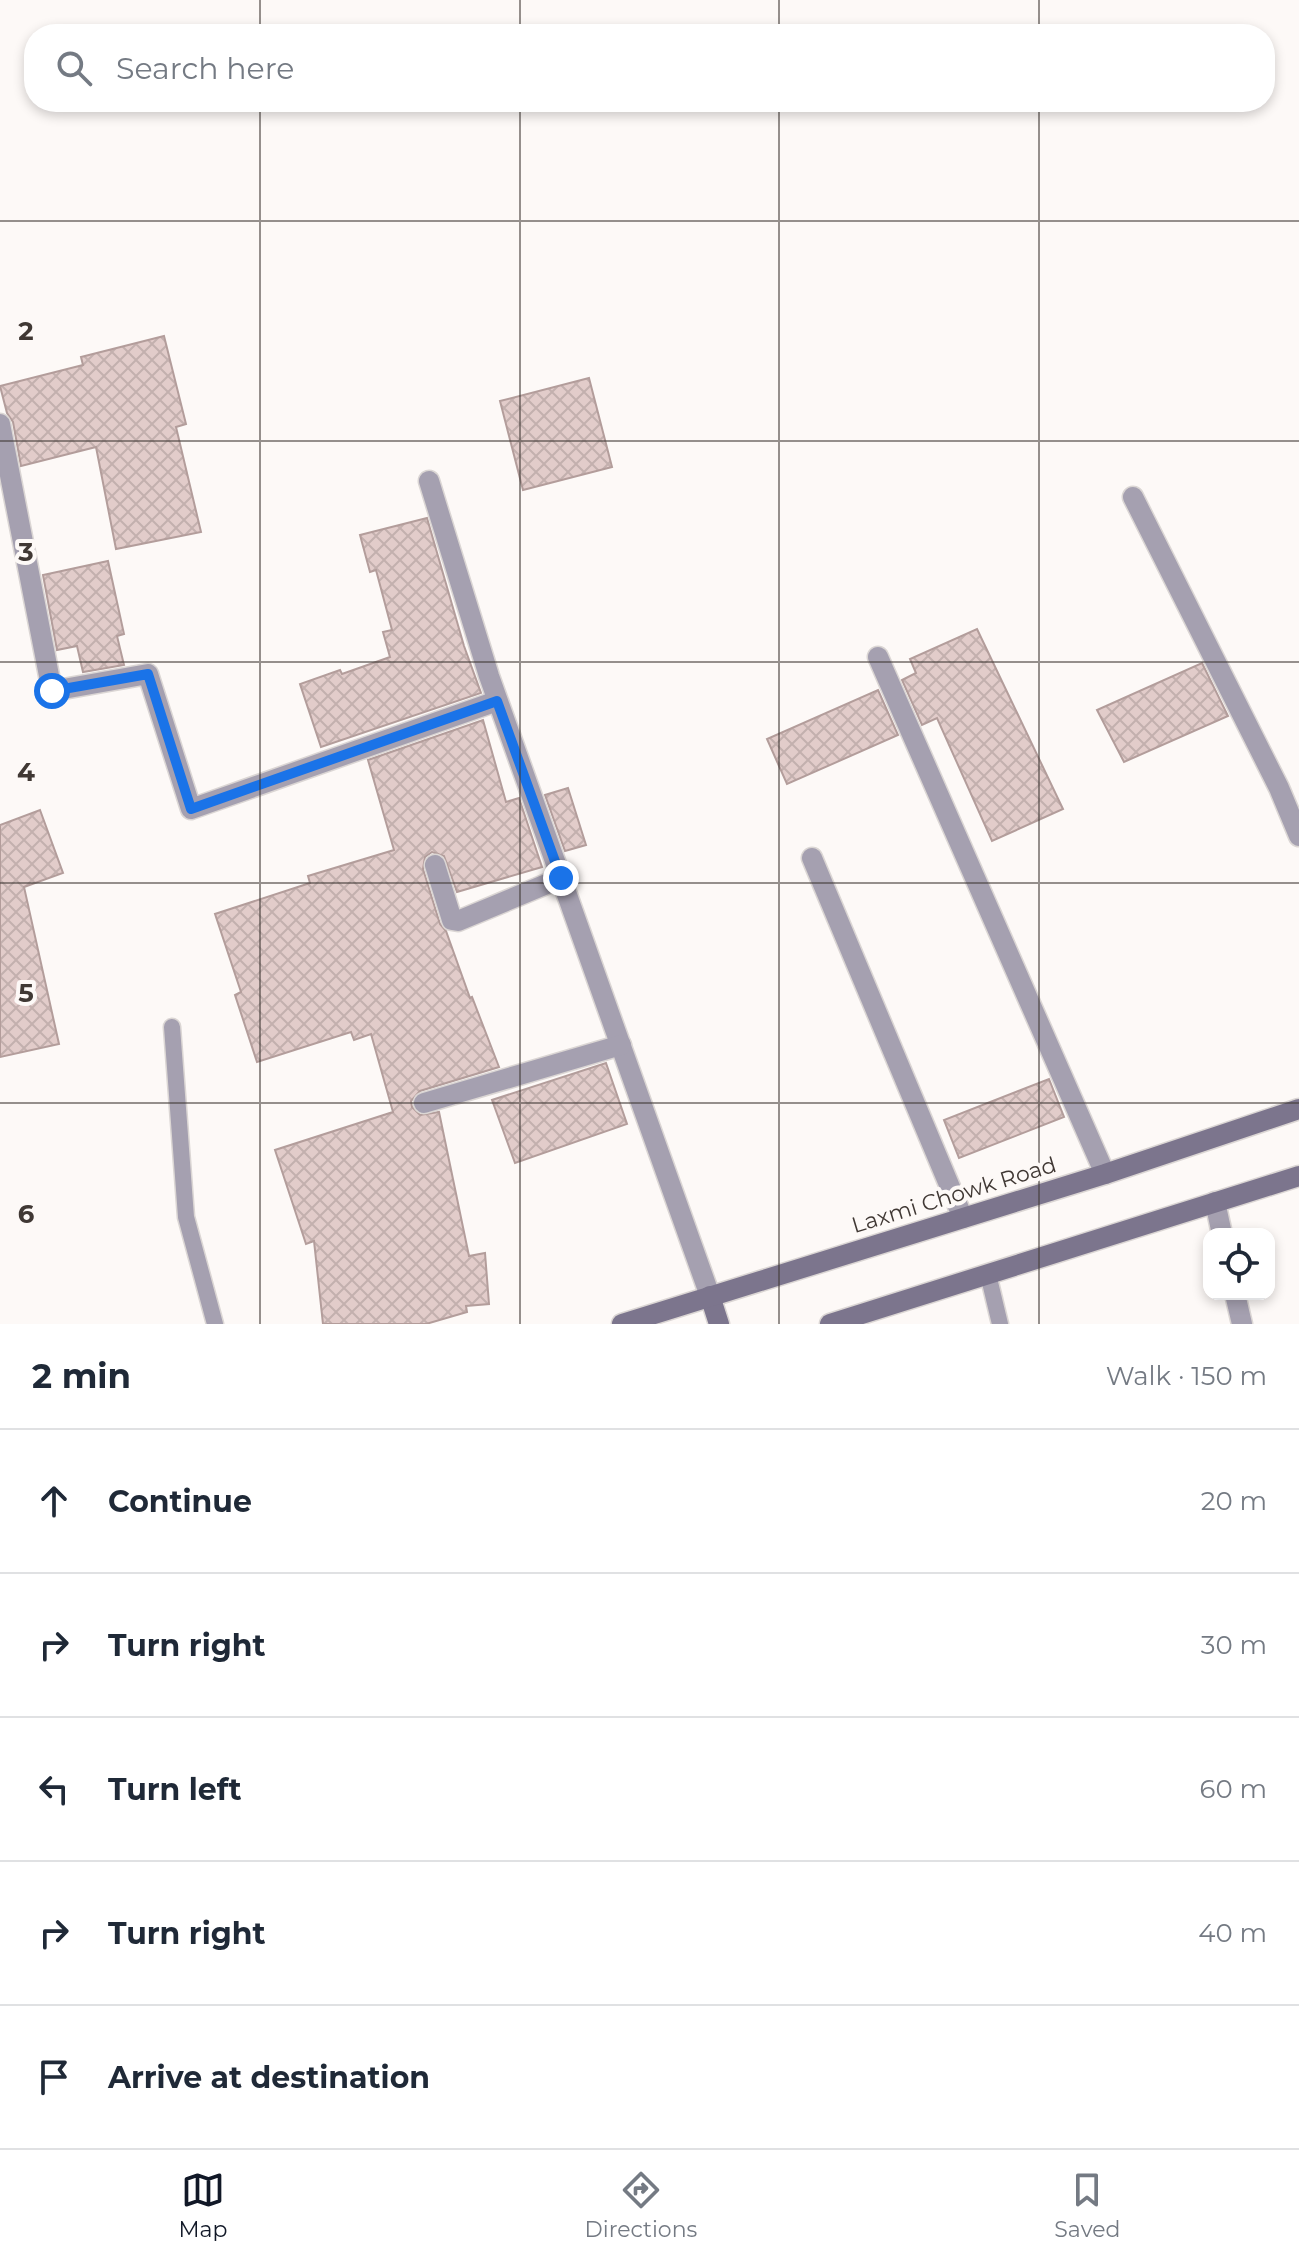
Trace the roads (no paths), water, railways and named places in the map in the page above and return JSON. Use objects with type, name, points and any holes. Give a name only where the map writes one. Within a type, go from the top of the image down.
[{"type":"main road","name":"Laxmi Chowk Road","points":[[622,1324],[1105,1174],[1299,1109]]},
{"type":"main road","points":[[830,1324],[1299,1176]]},
{"type":"main road","points":[[710,1296],[719,1324]]},
{"type":"street","points":[[0,424],[52,691],[148,674],[191,809],[497,701]]},
{"type":"street","points":[[429,481],[497,701],[710,1296]]},
{"type":"street","points":[[1133,497],[1279,788],[1299,836]]},
{"type":"street","points":[[878,657],[1105,1174]]},
{"type":"street","points":[[812,858],[963,1218]]},
{"type":"street","points":[[435,865],[452,920],[458,921],[561,878]]},
{"type":"street","points":[[424,1103],[621,1045]]},
{"type":"street","points":[[1215,1202],[1221,1228]]},
{"type":"street","points":[[1236,1300],[1242,1324]]},
{"type":"lane","points":[[172,1027],[186,1217],[215,1324]]},
{"type":"lane","points":[[988,1274],[1000,1324]]}]
